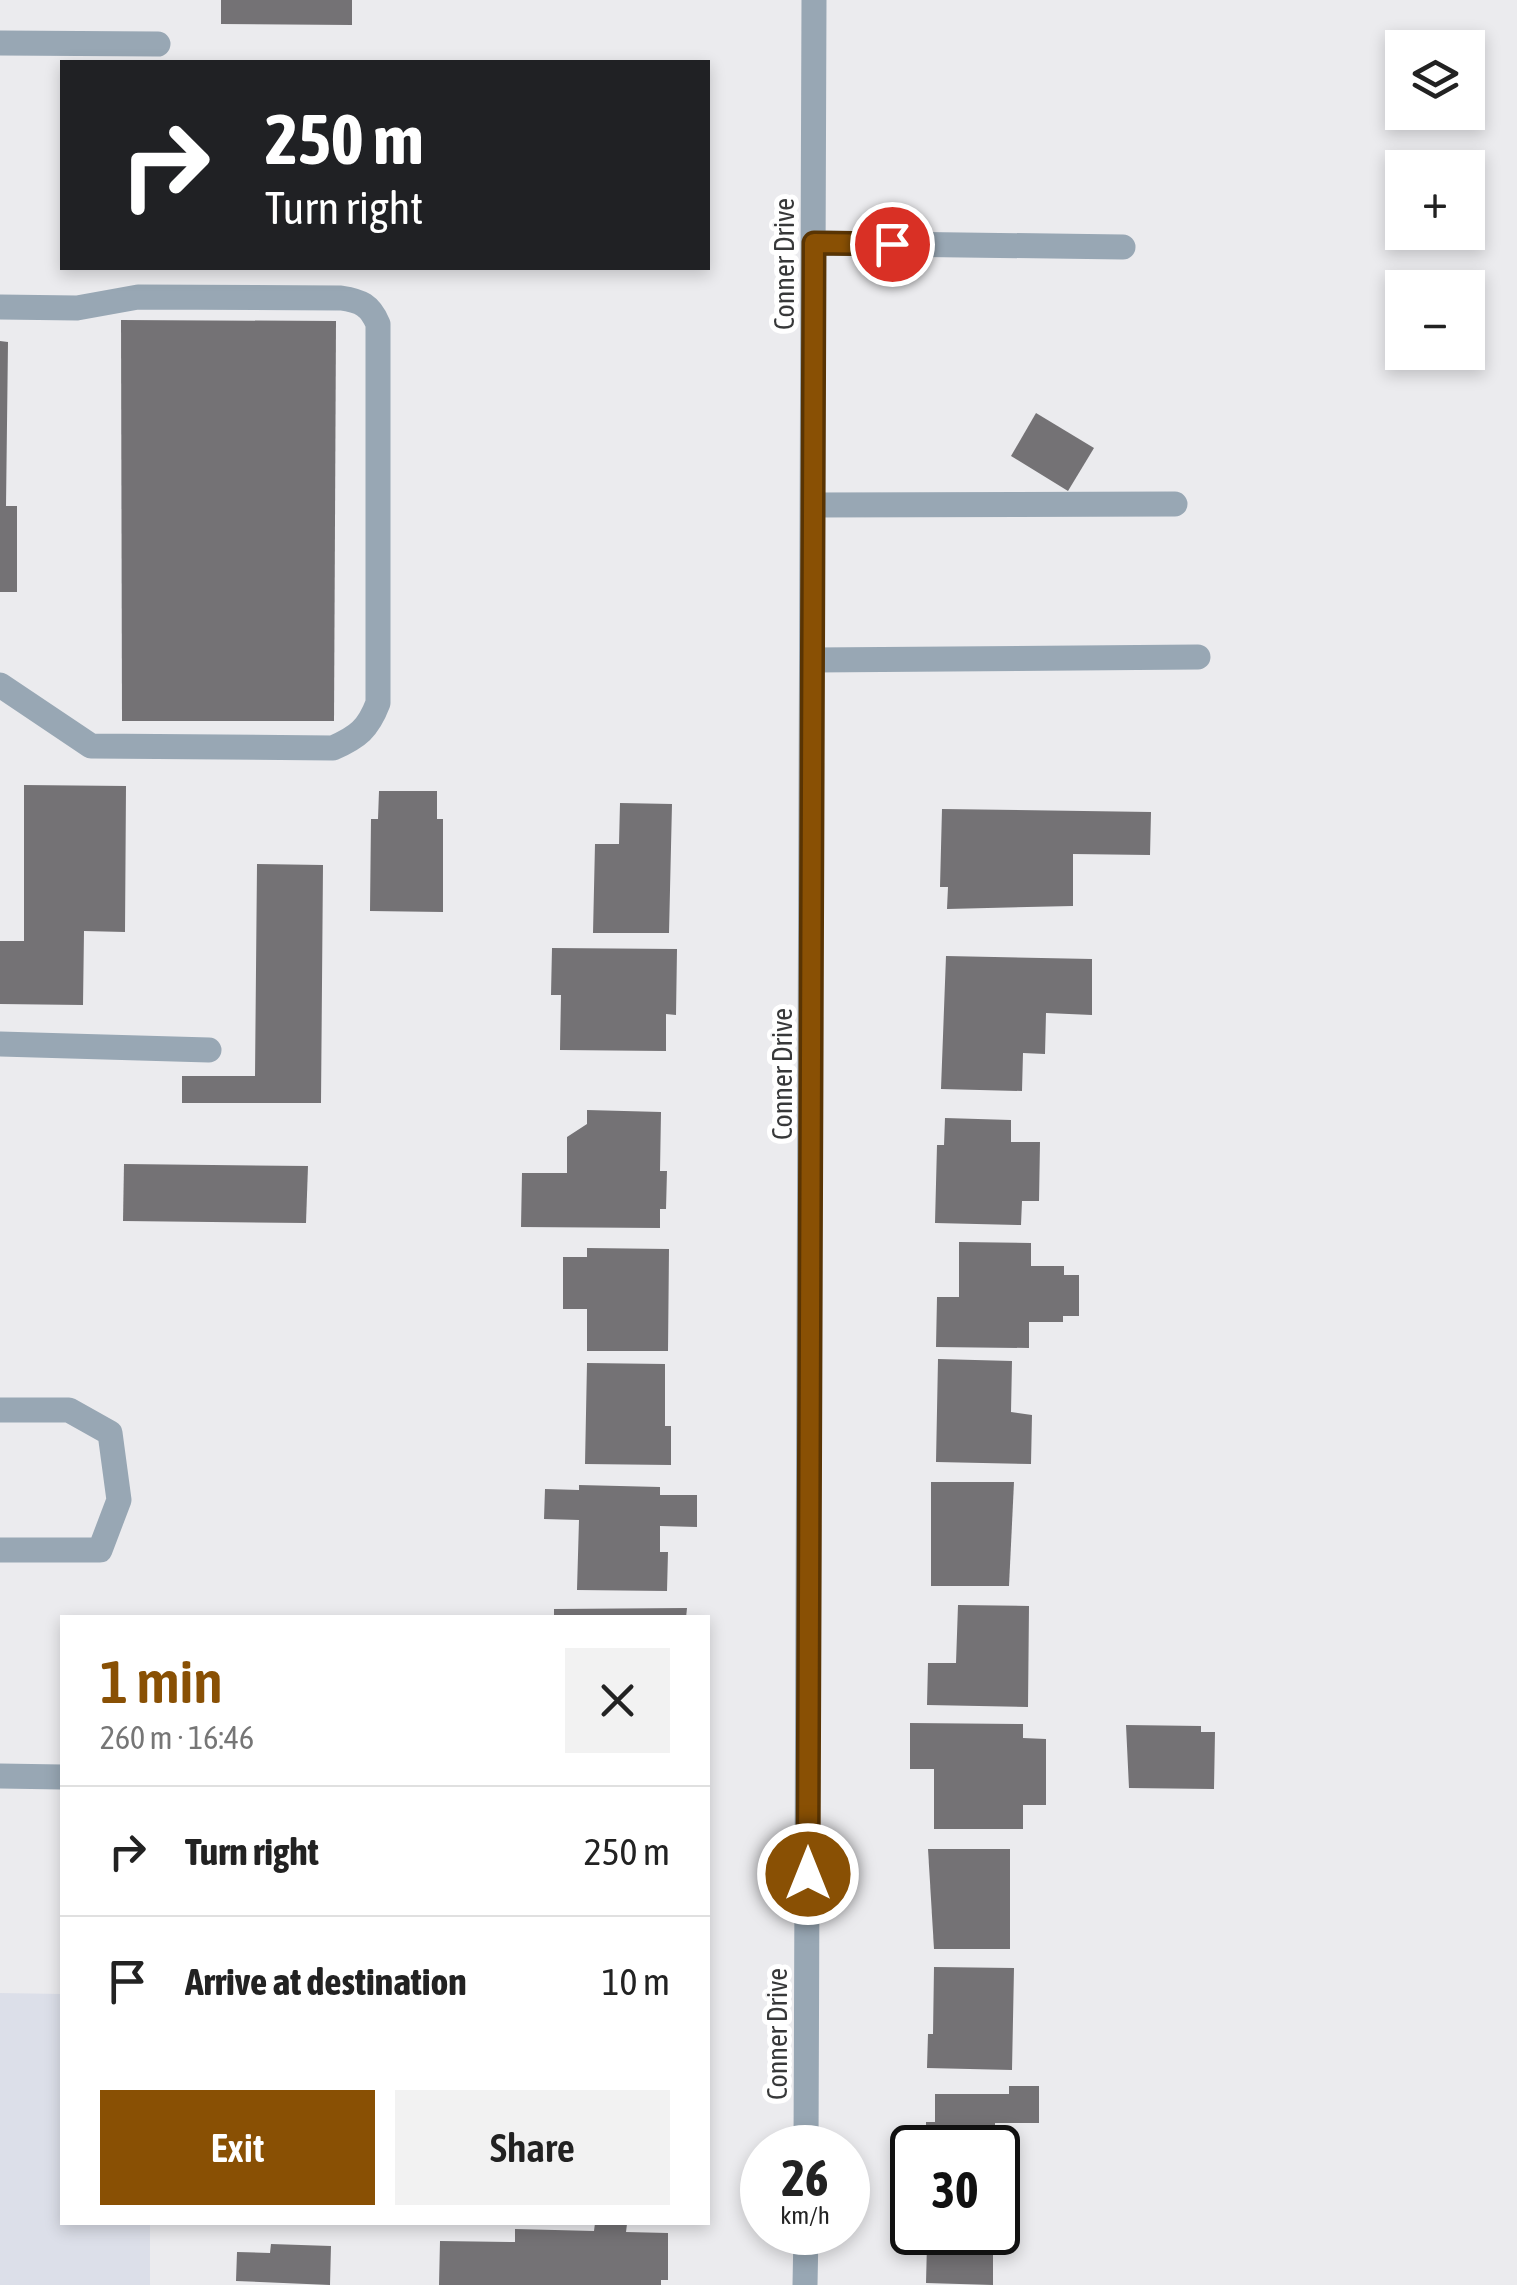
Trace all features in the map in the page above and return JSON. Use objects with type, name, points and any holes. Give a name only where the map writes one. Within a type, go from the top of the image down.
[{"type":"street","name":"Conner Drive","points":[[806,2125],[814,0]]},
{"type":"street","points":[[0,43],[158,44]]},
{"type":"street","points":[[814,243],[1123,247]]},
{"type":"street","points":[[0,307],[77,308],[138,297],[340,298],[360,300],[372,309],[378,324],[378,703],[370,724],[357,738],[333,748],[115,750],[79,740],[0,685]]},
{"type":"street","points":[[815,505],[1175,504]]},
{"type":"street","points":[[814,660],[1198,657]]},
{"type":"street","points":[[0,1044],[209,1050]]},
{"type":"street","points":[[0,1410],[69,1410],[110,1434],[119,1500],[100,1550],[0,1550]]},
{"type":"street","points":[[0,1776],[60,1777]]},
{"type":"street","points":[[805,2285],[806,2255]]},
{"type":"shaded area","points":[[0,1993],[60,1994],[60,2225],[150,2225],[150,2285],[0,2285]]},
{"type":"building","points":[[221,0],[352,0],[352,25],[221,24]]},
{"type":"building","points":[[121,320],[336,321],[334,721],[122,721]]},
{"type":"building","points":[[0,341],[8,342],[6,506],[17,506],[17,592],[0,592]]},
{"type":"building","points":[[1036,413],[1094,448],[1068,491],[1011,456]]},
{"type":"building","points":[[24,785],[126,786],[125,932],[84,931],[83,1005],[0,1004],[0,941],[24,941]]},
{"type":"building","points":[[379,791],[437,791],[437,819],[443,819],[443,912],[370,911],[371,819],[378,819]]},
{"type":"building","points":[[620,803],[672,804],[669,933],[593,933],[595,844],[619,844]]},
{"type":"building","points":[[942,809],[1151,812],[1150,855],[1073,854],[1073,906],[947,909],[948,887],[940,887]]},
{"type":"building","points":[[257,864],[323,865],[321,1103],[182,1103],[182,1076],[255,1076]]},
{"type":"building","points":[[552,948],[677,949],[676,1015],[666,1014],[666,1051],[560,1050],[561,995],[551,995]]},
{"type":"building","points":[[946,956],[1092,959],[1092,1015],[1046,1013],[1045,1054],[1023,1053],[1022,1091],[941,1089]]},
{"type":"building","points":[[587,1110],[661,1112],[660,1171],[667,1171],[666,1209],[660,1209],[660,1228],[521,1227],[522,1173],[567,1173],[567,1137],[587,1124]]},
{"type":"building","points":[[945,1118],[1011,1120],[1011,1142],[1040,1142],[1039,1201],[1022,1201],[1021,1225],[935,1223],[937,1145],[944,1145]]},
{"type":"building","points":[[124,1164],[308,1166],[306,1223],[123,1221]]},
{"type":"building","points":[[959,1242],[1031,1243],[1031,1266],[1064,1266],[1064,1275],[1079,1275],[1079,1316],[1063,1316],[1063,1322],[1029,1322],[1029,1348],[936,1347],[937,1297],[959,1297]]},
{"type":"building","points":[[587,1248],[669,1249],[668,1351],[587,1351],[587,1309],[563,1309],[563,1257],[587,1257]]},
{"type":"building","points":[[938,1359],[1012,1361],[1011,1412],[1032,1415],[1031,1464],[936,1462]]},
{"type":"building","points":[[587,1363],[665,1364],[665,1426],[671,1426],[671,1465],[585,1464]]},
{"type":"building","points":[[931,1482],[1014,1482],[1009,1586],[931,1586]]},
{"type":"building","points":[[579,1485],[660,1487],[660,1495],[697,1495],[697,1527],[660,1526],[660,1552],[668,1552],[667,1591],[577,1590],[579,1520],[544,1519],[545,1489],[579,1490]]},
{"type":"building","points":[[958,1605],[1029,1606],[1028,1707],[927,1705],[928,1663],[956,1663]]},
{"type":"building","points":[[687,1608],[686,1615],[554,1615],[554,1609]]},
{"type":"building","points":[[910,1723],[1023,1724],[1023,1738],[1046,1739],[1046,1805],[1023,1805],[1023,1829],[934,1829],[934,1769],[910,1769]]},
{"type":"building","points":[[1126,1725],[1201,1726],[1201,1732],[1215,1732],[1214,1789],[1129,1788]]},
{"type":"building","points":[[928,1849],[1010,1849],[1010,1949],[934,1949]]},
{"type":"building","points":[[934,1967],[1014,1968],[1012,2070],[927,2068],[928,2034],[933,2034]]},
{"type":"building","points":[[1009,2086],[1039,2086],[1039,2123],[926,2125],[935,2122],[935,2094],[1009,2094]]},
{"type":"building","points":[[595,2225],[627,2225],[626,2232],[668,2233],[668,2280],[661,2280],[661,2285],[439,2285],[440,2241],[515,2242],[515,2229],[594,2231]]},
{"type":"building","points":[[271,2244],[331,2246],[330,2285],[236,2281],[237,2252],[270,2253]]},
{"type":"building","points":[[927,2255],[993,2255],[993,2285],[926,2283]]},
{"type":"route","points":[[808,1874],[814,243],[892,244]]}]
